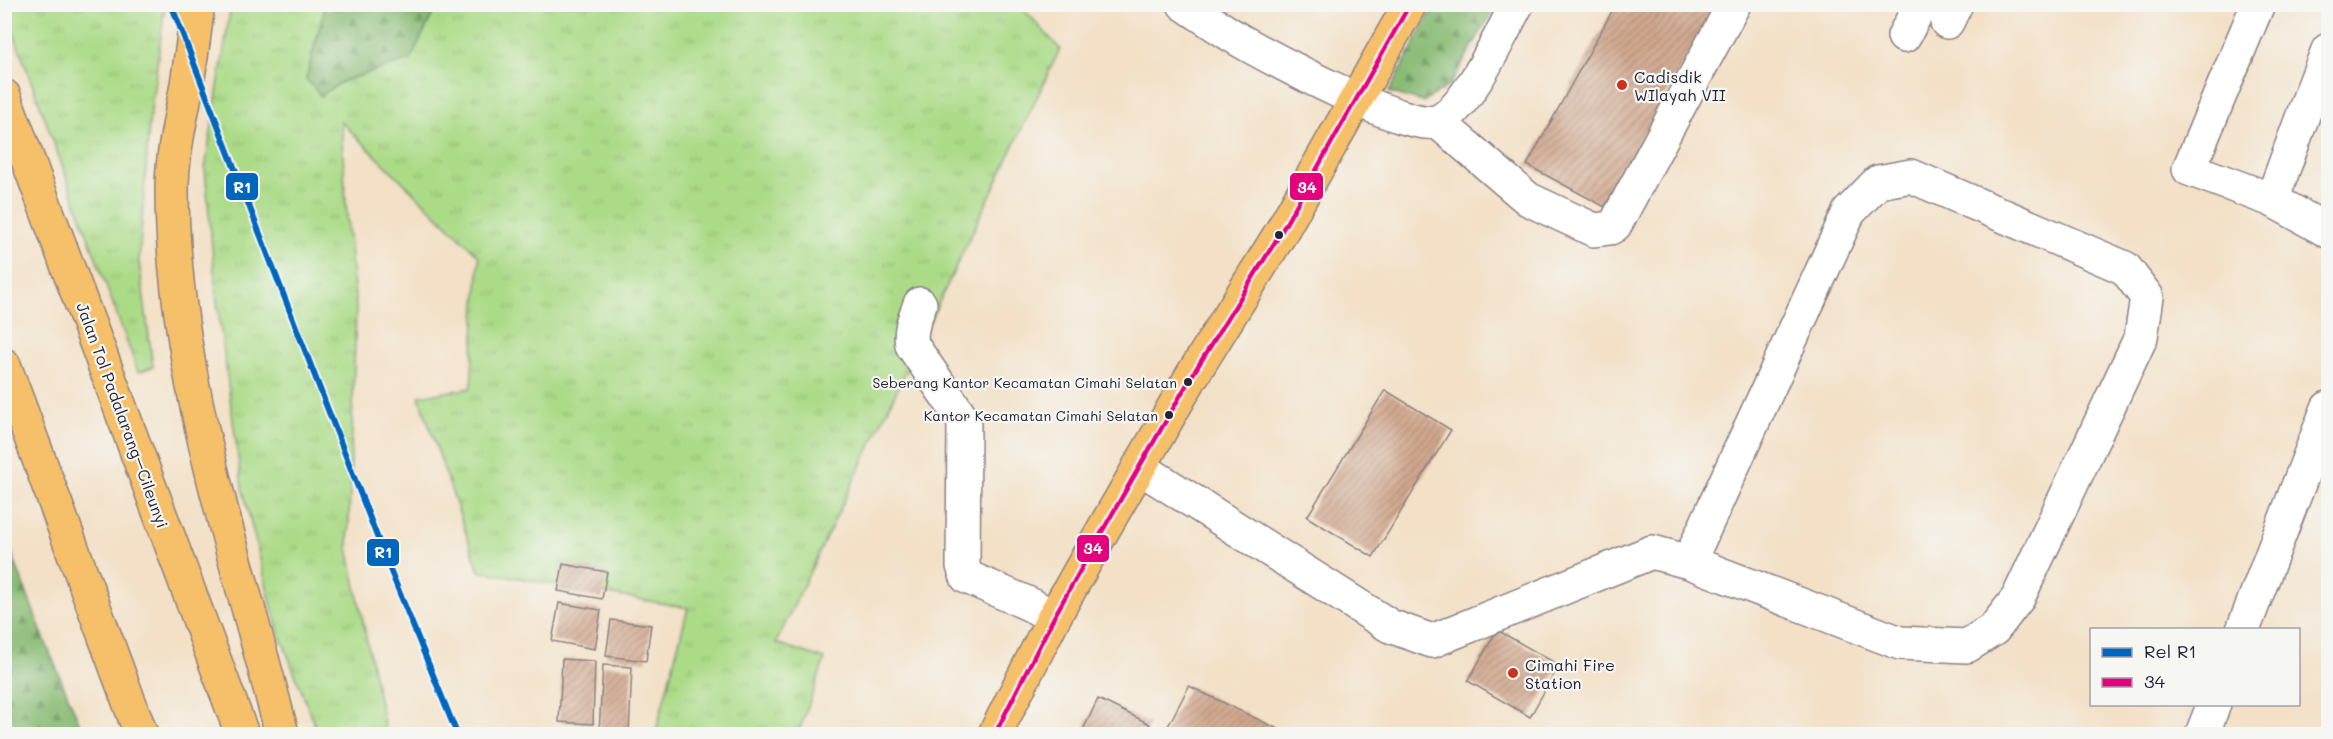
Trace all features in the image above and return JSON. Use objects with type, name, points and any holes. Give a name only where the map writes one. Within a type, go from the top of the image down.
[{"type":"main road","points":[[198,4],[172,187],[177,275],[185,346],[201,428],[282,735]]},
{"type":"main road","points":[[995,735],[1054,617],[1139,467],[1190,379],[1280,234],[1410,4]]},
{"type":"main road","name":"Jalan Tol Padalarang–Cileunyi","points":[[4,96],[242,735]]},
{"type":"main road","points":[[4,365],[141,735]]},
{"type":"street","points":[[1184,4],[1249,45],[1357,99],[1412,121],[1425,123],[1438,122],[1465,98],[1517,4]]},
{"type":"street","points":[[1438,122],[1528,199],[1594,230],[1610,228],[1615,225],[1734,4]]},
{"type":"street","points":[[2258,4],[2189,169],[2272,200],[2328,231]]},
{"type":"street","points":[[1904,36],[1941,10]]},
{"type":"street","points":[[2272,200],[2319,99],[2328,50]]},
{"type":"street","points":[[1139,467],[1390,626],[1432,641],[1652,552],[1689,562],[1900,643],[1968,646],[1994,629],[2018,598],[2141,337],[2147,297],[2125,268],[1911,176],[1878,182],[1849,212],[1689,562]]},
{"type":"street","points":[[920,304],[912,324],[910,336],[912,345],[964,421],[963,566],[967,577],[1054,617]]},
{"type":"street","points":[[2244,628],[2328,408]]},
{"type":"street","points":[[2202,735],[2214,706]]},
{"type":"green space","points":[[5,4],[165,5],[149,125],[139,261],[153,367],[138,372],[5,10]]},
{"type":"green space","points":[[1435,4],[1496,5],[1450,85],[1423,102],[1389,92]]},
{"type":"green space","points":[[231,5],[318,5],[324,10],[306,79],[321,95],[343,81],[410,60],[437,5],[1020,5],[1060,49],[776,643],[825,659],[798,734],[655,734],[688,608],[479,571],[419,396],[471,388],[479,256],[341,122],[356,309],[348,548],[386,734],[318,734],[277,627],[242,487],[217,302],[205,169]]},
{"type":"green space","points":[[318,5],[437,5],[410,60],[343,81],[321,96],[306,79],[324,10]]},
{"type":"green space","points":[[4,533],[45,641],[84,734],[5,734]]},
{"type":"building","name":"Cadisdik WIlayah VII","points":[[1616,4],[1717,4],[1605,207],[1527,165]]},
{"type":"building","points":[[1385,390],[1451,430],[1373,557],[1307,517]]},
{"type":"building","points":[[563,564],[607,572],[602,599],[558,591]]},
{"type":"building","points":[[559,603],[601,610],[595,649],[552,641]]},
{"type":"building","points":[[611,620],[651,625],[646,661],[606,656]]},
{"type":"building","name":"Cimahi Fire Station","points":[[1497,630],[1559,665],[1530,717],[1468,681]]},
{"type":"building","points":[[562,659],[595,661],[593,724],[559,722]]},
{"type":"building","points":[[603,665],[632,667],[629,733],[599,731]]},
{"type":"building","points":[[1189,686],[1288,734],[1164,734]]},
{"type":"building","points":[[1098,699],[1150,724],[1144,734],[1081,734]]},
{"type":"rail line","name":"R1","points":[[171,4],[383,552],[457,734]]},
{"type":"transit line","name":"34","points":[[995,734],[1054,617],[1103,530],[1190,379],[1280,234],[1410,4]]},
{"type":"place","name":"Cadisdik WIlayah VII","points":[[1622,85]]},
{"type":"place","name":"Seberang Kantor Kecamatan Cimahi Selatan","points":[[1188,382]]},
{"type":"place","name":"Kantor Kecamatan Cimahi Selatan","points":[[1169,415]]},
{"type":"place","name":"Cimahi Fire Station","points":[[1513,673]]}]
